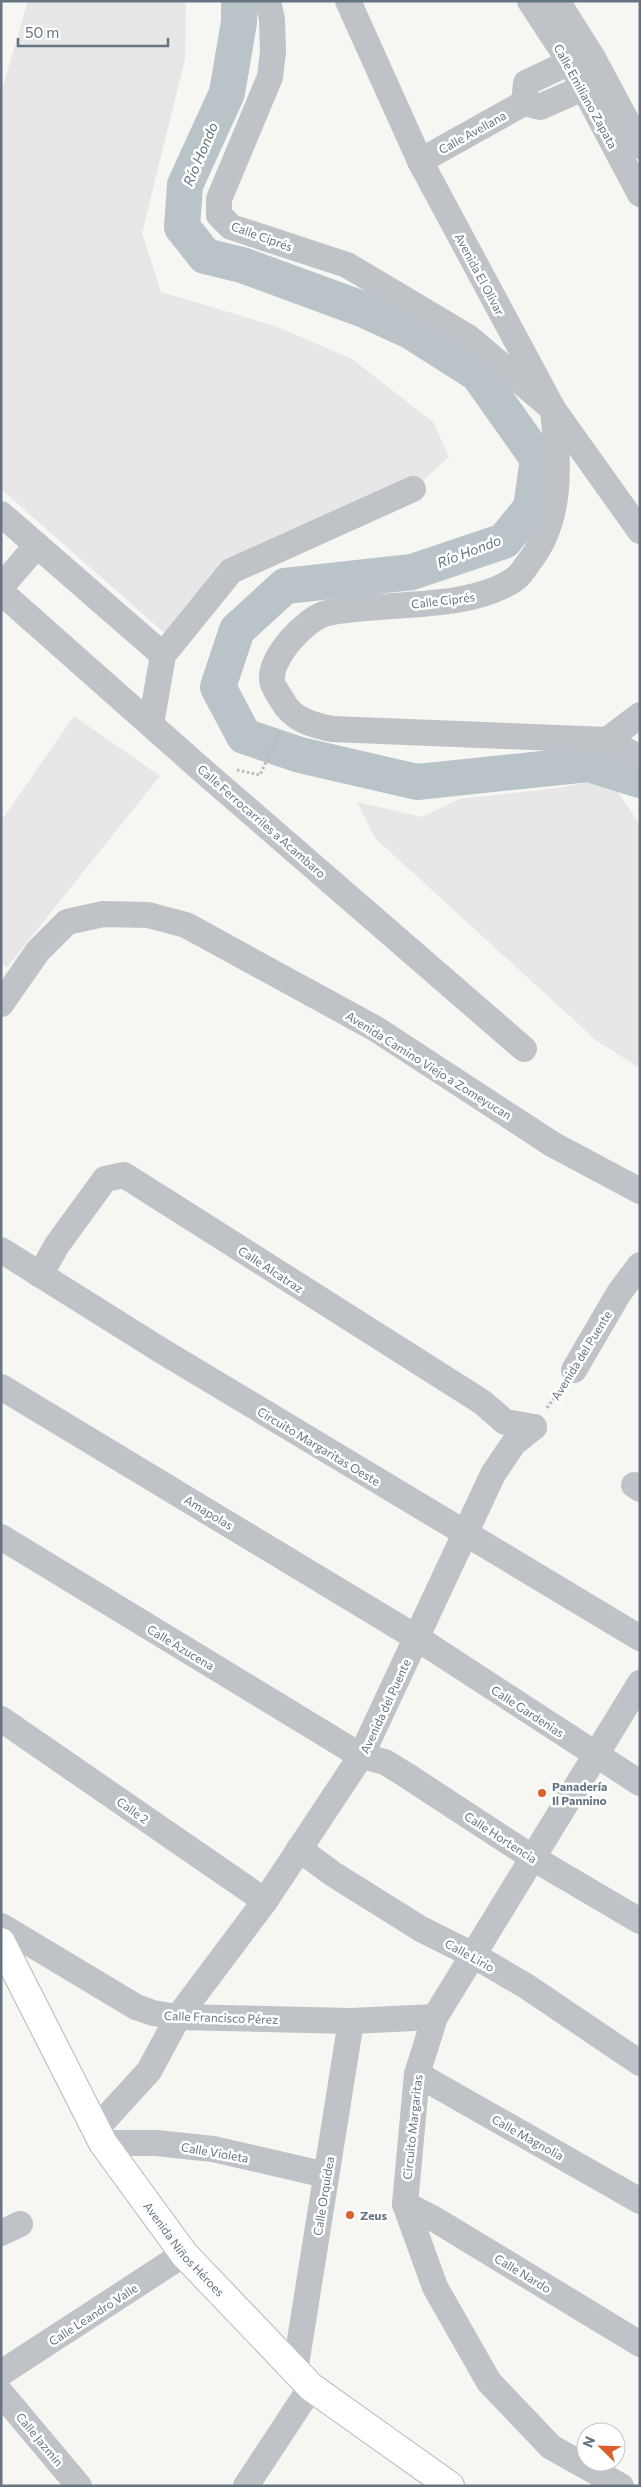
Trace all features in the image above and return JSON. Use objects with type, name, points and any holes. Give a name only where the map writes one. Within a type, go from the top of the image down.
[{"type":"main road","name":"Avenida Niños Héroes","points":[[1,1942],[100,2136],[184,2254],[303,2379],[450,2486]]},
{"type":"street","name":"Calle Ciprés","points":[[268,1],[272,20],[273,52],[270,77],[219,199],[219,215],[231,227],[347,265],[468,337],[553,409],[558,469],[551,522],[536,553],[516,579],[478,597],[325,614],[294,635],[277,658],[272,680],[283,703],[304,722],[332,730],[607,740],[640,758]]},
{"type":"street","name":"Avenida El Olivar","points":[[348,1],[420,161],[553,409],[640,531]]},
{"type":"street","name":"Calle Emiliano Zapata","points":[[530,1],[570,62],[640,194]]},
{"type":"street","name":"Calle Emiliano Zapata","points":[[557,1],[593,58],[640,146]]},
{"type":"street","points":[[570,62],[526,83],[524,103],[540,107],[583,88]]},
{"type":"street","name":"Calle Avellana","points":[[420,161],[524,103]]},
{"type":"street","points":[[151,724],[163,655],[231,571],[413,489]]},
{"type":"street","points":[[1,514],[163,655]]},
{"type":"street","points":[[1,587],[37,545]]},
{"type":"street","name":"Calle Ferrocarriles a Acambaro","points":[[1,592],[524,1049]]},
{"type":"street","points":[[607,740],[640,715]]},
{"type":"street","name":"Avenida Camino Viejo a Zomeyucan","points":[[1,1004],[38,951],[66,922],[103,914],[148,915],[186,925],[376,1029],[552,1144],[640,1191]]},
{"type":"street","name":"Calle Alcatraz","points":[[40,1275],[57,1245],[105,1179],[124,1176],[482,1402],[505,1422],[534,1427]]},
{"type":"street","name":"Circuito Margaritas Oeste","points":[[2,1251],[162,1351],[640,1638]]},
{"type":"street","name":"Avenida del Puente","points":[[574,1370],[619,1293],[640,1265]]},
{"type":"street","name":"Amapolas","points":[[1,1387],[417,1638]]},
{"type":"street","name":"Avenida del Puente","points":[[100,2136],[149,2071],[178,2017],[265,1902],[361,1756],[493,1474],[514,1443],[534,1427]]},
{"type":"street","name":"Calle Azucena","points":[[1,1537],[361,1756]]},
{"type":"street","name":"Calle Gardenias","points":[[417,1638],[640,1783]]},
{"type":"street","name":"Circuito Margaritas","points":[[621,2486],[551,2447],[489,2382],[435,2287],[404,2204],[416,2074],[435,2017],[640,1683]]},
{"type":"street","name":"Calle 2","points":[[1,1719],[265,1902]]},
{"type":"street","name":"Calle Hortencia","points":[[361,1756],[385,1762],[406,1774],[533,1858],[640,1921]]},
{"type":"street","name":"Calle Lirio","points":[[299,1850],[333,1874],[421,1929],[473,1955],[526,1986],[640,2063]]},
{"type":"street","name":"Calle Francisco Pérez","points":[[1,1926],[136,2007],[153,2013],[178,2017],[351,2021],[435,2017]]},
{"type":"street","name":"Calle Orquídea","points":[[303,2379],[326,2175],[351,2021]]},
{"type":"street","name":"Calle Magnolia","points":[[416,2074],[640,2200]]},
{"type":"street","name":"Calle Violeta","points":[[100,2136],[213,2149],[326,2175]]},
{"type":"street","name":"Calle Nardo","points":[[404,2204],[436,2220],[640,2344]]},
{"type":"street","name":"Calle Leandro Valle","points":[[1,2373],[184,2254]]},
{"type":"street","points":[[246,2486],[303,2379]]},
{"type":"street","name":"Calle Jazmín","points":[[1,2393],[79,2486]]},
{"type":"path","points":[[260,775],[278,734]]},
{"type":"path","name":"Avenida del Puente","points":[[534,1427],[574,1370]]},
{"type":"shaded area","points":[[28,1],[186,1],[185,59],[142,233],[161,292],[275,326],[352,359],[433,422],[449,457],[413,489],[231,561],[168,636],[1,489],[1,93]]},
{"type":"shaded area","points":[[74,716],[160,776],[7,967],[1,964],[1,815],[4,817]]},
{"type":"shaded area","points":[[589,782],[616,789],[640,825],[640,1068],[597,1041],[375,838],[357,802],[422,817],[459,799],[558,788]]},
{"type":"waterway","name":"Río Hondo","points":[[239,1],[239,22],[227,93],[185,185],[182,227],[205,256],[242,265],[362,309],[412,332],[478,374],[538,459],[531,508],[504,541],[412,572],[285,586],[237,630],[218,687],[244,736],[300,755],[417,782],[589,764],[640,780]]},
{"type":"place","name":"Panadería Il Pannino","points":[[542,1793]]},
{"type":"place","name":"Zeus","points":[[350,2215]]}]
